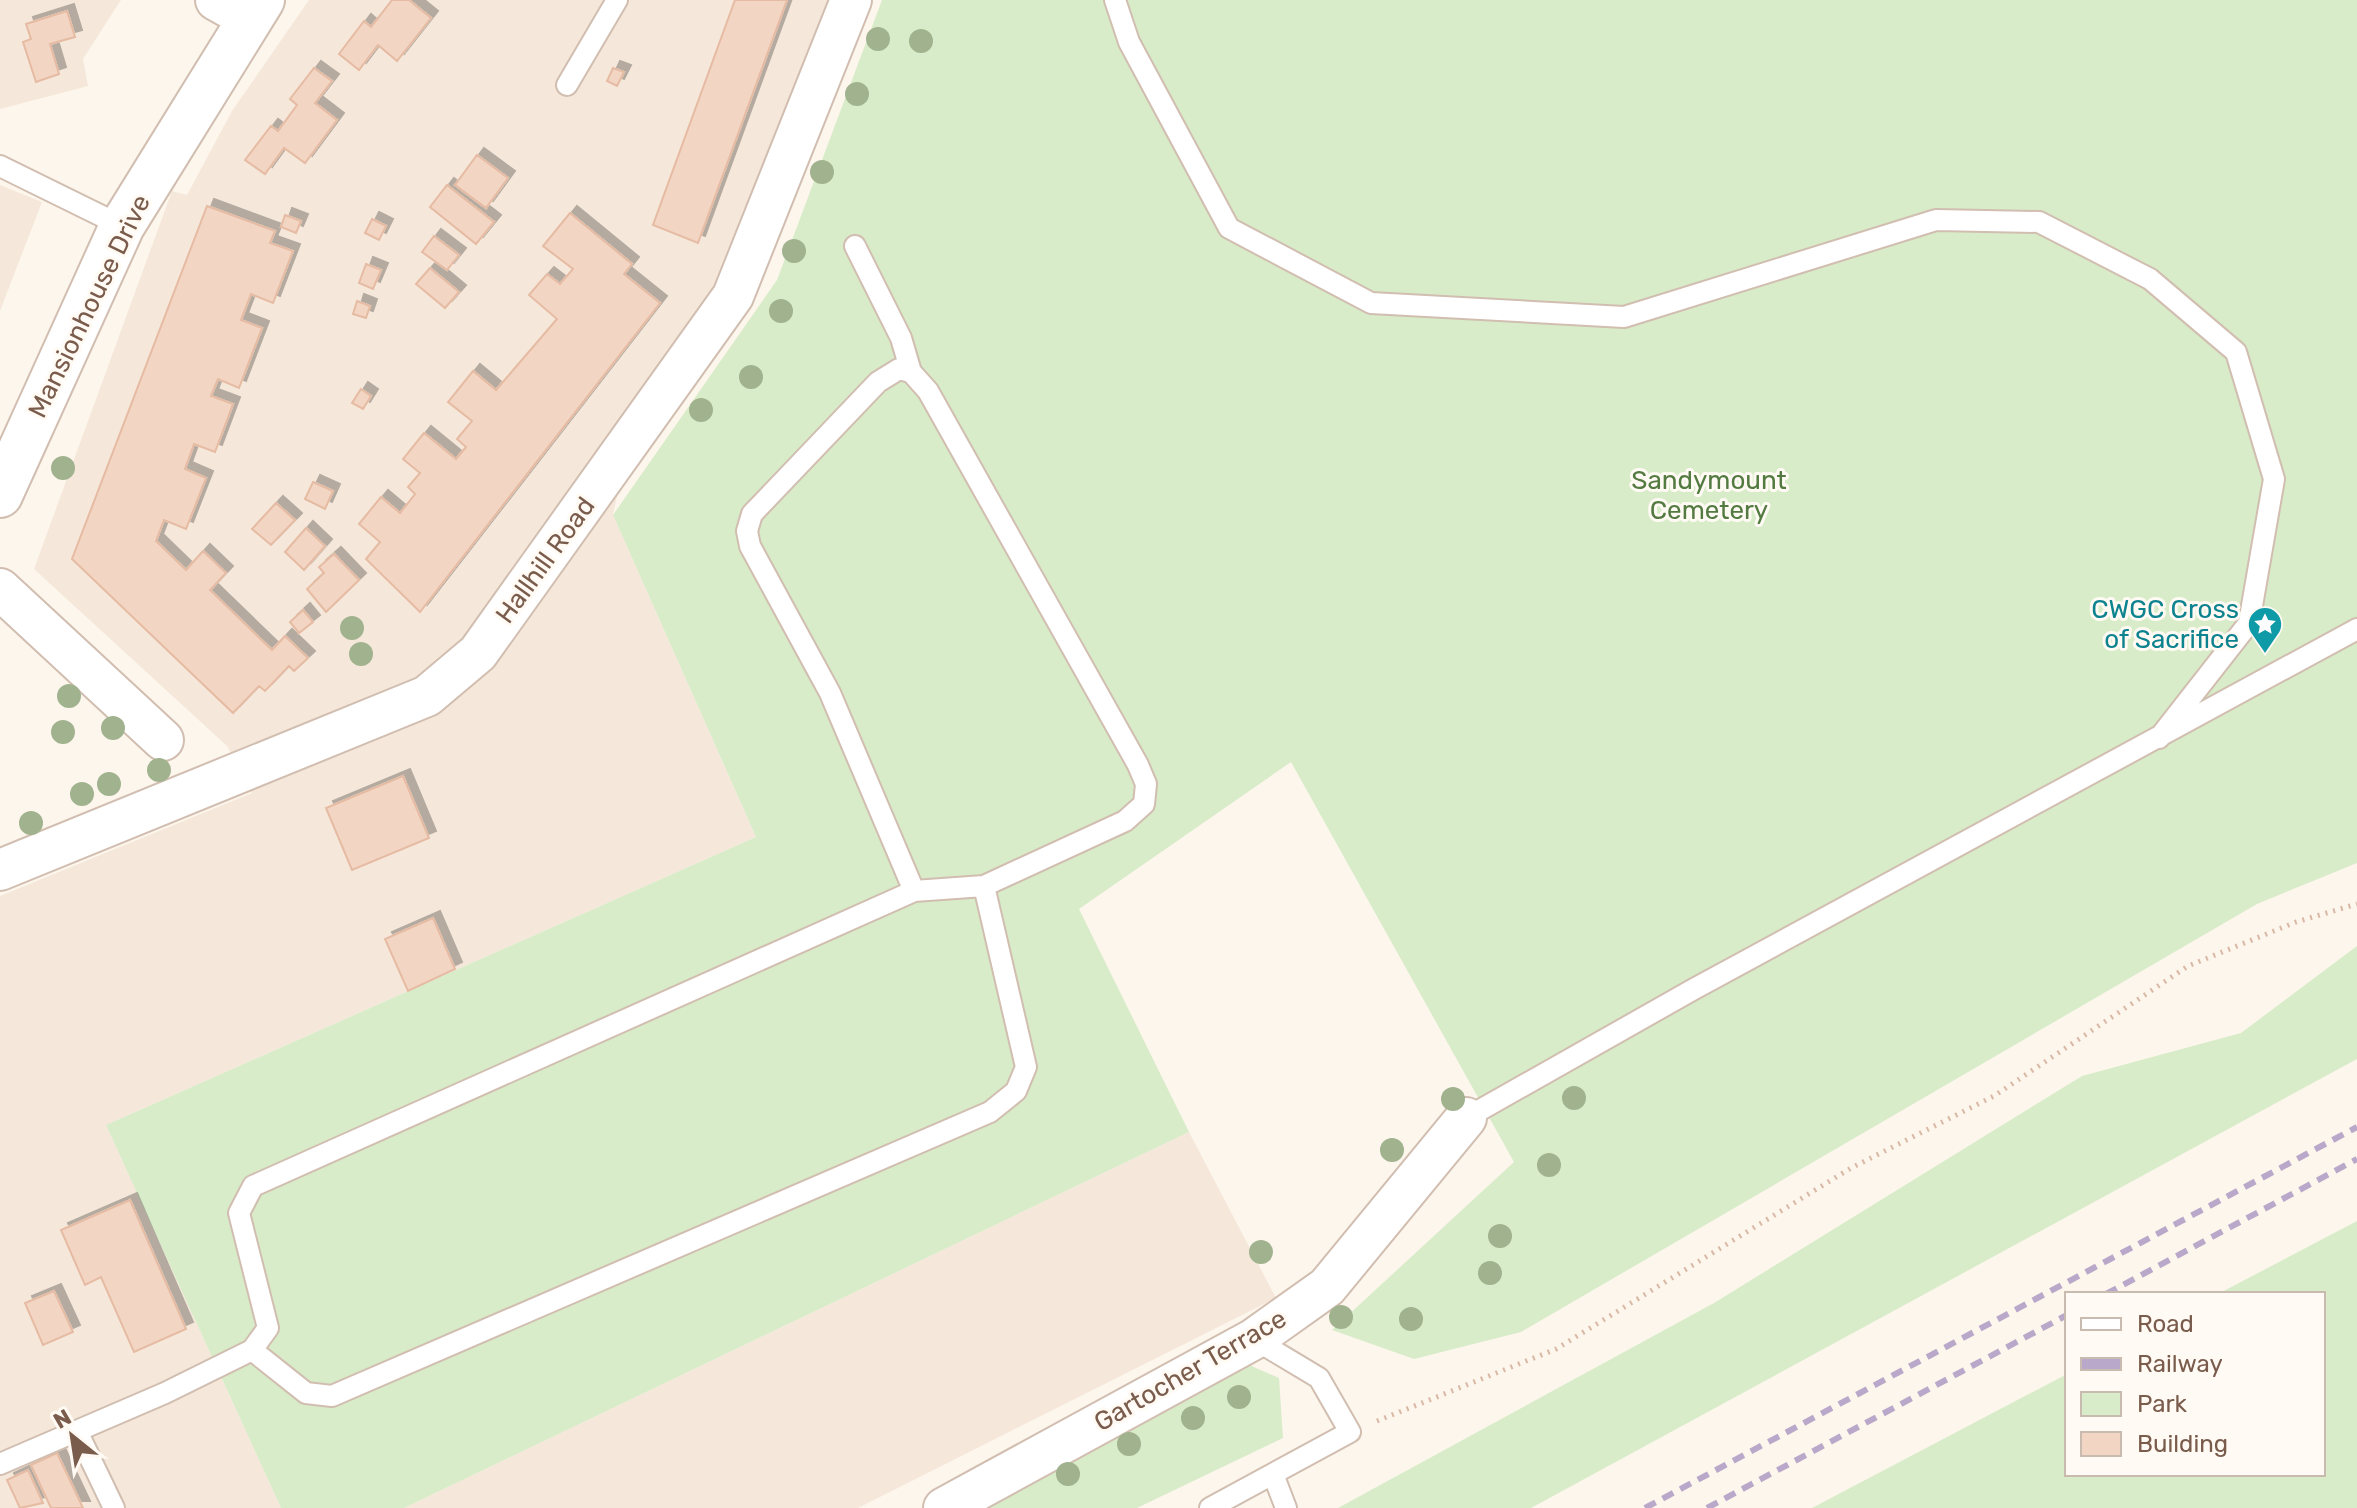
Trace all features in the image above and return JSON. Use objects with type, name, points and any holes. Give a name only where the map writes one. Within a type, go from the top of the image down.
[{"type":"street","name":"Hallhill Road","points":[[0,870],[427,696],[478,653],[733,296],[851,0]]},
{"type":"street","name":"Mansionhouse Drive","points":[[0,495],[122,226],[243,6]]},
{"type":"street","points":[[0,589],[163,740]]},
{"type":"street","name":"Gartocher Terrace","points":[[944,1508],[1254,1339],[1327,1287],[1466,1118]]},
{"type":"lane","points":[[567,85],[617,0]]},
{"type":"lane","points":[[1115,0],[1129,42],[1229,228],[1371,303],[1624,317],[1936,220],[2039,222],[2150,279],[2236,352],[2274,479],[2249,623],[2159,738]]},
{"type":"lane","points":[[0,166],[122,226]]},
{"type":"lane","points":[[0,1464],[252,1350],[268,1328],[239,1213],[253,1186],[914,891],[984,886],[1125,821],[1144,804],[1146,784],[1138,765],[928,391],[911,372],[901,338],[855,246]]},
{"type":"lane","points":[[911,372],[899,369],[878,382],[752,514],[747,531],[750,546],[830,693],[914,891]]},
{"type":"lane","points":[[1466,1118],[1694,989],[2357,629]]},
{"type":"lane","points":[[252,1350],[306,1393],[332,1396],[990,1112],[1016,1091],[1026,1067],[984,886]]},
{"type":"lane","points":[[1210,1508],[1350,1432],[1319,1378],[1254,1339]]},
{"type":"lane","points":[[77,1431],[114,1508]]},
{"type":"lane","points":[[1273,1474],[1286,1508]]},
{"type":"path","points":[[1350,1432],[1556,1349],[1851,1168],[1994,1096],[2188,966],[2296,922],[2357,904]]},
{"type":"shaded area","points":[[0,0],[121,0],[83,59],[88,86],[0,109]]},
{"type":"shaded area","points":[[309,0],[838,0],[749,244],[622,473],[613,515],[756,837],[106,1125],[281,1508],[0,1508],[0,896],[252,793],[227,746],[34,569],[172,191],[187,195],[232,111]]},
{"type":"shaded area","points":[[0,185],[42,202],[0,311]]},
{"type":"shaded area","points":[[1189,1132],[1276,1298],[858,1508],[404,1508]]},
{"type":"green space","name":"Sandymount Cemetery","points":[[882,0],[2357,0],[2357,863],[2257,904],[1521,1332],[1414,1359],[1332,1330],[1514,1162],[1291,762],[1079,909],[1189,1132],[404,1508],[281,1508],[106,1125],[756,837],[613,515],[777,280]]},
{"type":"green space","points":[[2357,946],[2357,1059],[1531,1508],[1338,1508],[1714,1303],[2082,1076],[2241,1033]]},
{"type":"green space","points":[[2357,1221],[2357,1508],[1812,1508],[2065,1375],[2065,1476],[2325,1476],[2325,1292],[2222,1292]]},
{"type":"green space","points":[[1247,1364],[1279,1378],[1283,1438],[1137,1508],[974,1508]]},
{"type":"building","points":[[392,0],[409,0],[431,18],[397,61],[378,45],[359,70],[339,54],[364,21],[371,27]]},
{"type":"building","points":[[735,0],[787,0],[698,243],[653,225]]},
{"type":"building","points":[[67,11],[75,37],[50,44],[59,74],[36,82],[23,42],[31,39],[26,24]]},
{"type":"building","points":[[314,68],[332,81],[315,103],[337,120],[305,163],[284,148],[265,174],[245,160],[271,126],[278,131],[297,105],[290,99]]},
{"type":"building","points":[[613,68],[624,72],[617,86],[607,81]]},
{"type":"building","points":[[477,155],[508,178],[486,208],[455,185]]},
{"type":"building","points":[[447,185],[494,222],[476,244],[430,207]]},
{"type":"building","points":[[207,206],[275,231],[270,243],[293,251],[273,303],[251,294],[241,320],[262,328],[239,388],[218,379],[211,396],[233,404],[215,452],[194,444],[185,469],[206,478],[186,529],[164,520],[156,541],[186,570],[203,551],[226,573],[210,590],[272,650],[285,636],[308,658],[294,671],[289,666],[265,691],[259,686],[233,713],[72,559]]},
{"type":"building","points":[[570,213],[632,264],[624,274],[660,303],[420,612],[366,559],[380,542],[359,524],[381,497],[400,513],[415,494],[408,487],[420,473],[403,459],[424,433],[456,459],[466,447],[457,439],[472,421],[448,402],[473,371],[496,390],[557,319],[529,295],[547,274],[560,284],[573,269],[543,246]]},
{"type":"building","points":[[285,215],[301,221],[296,233],[281,227]]},
{"type":"building","points":[[372,219],[386,226],[379,240],[365,233]]},
{"type":"building","points":[[434,236],[459,255],[447,270],[422,252]]},
{"type":"building","points":[[366,264],[381,270],[373,289],[359,283]]},
{"type":"building","points":[[430,268],[459,292],[445,308],[416,284]]},
{"type":"building","points":[[357,301],[370,306],[366,318],[353,314]]},
{"type":"building","points":[[361,389],[371,396],[363,409],[352,403]]},
{"type":"building","points":[[313,482],[333,491],[325,509],[305,499]]},
{"type":"building","points":[[276,503],[295,520],[271,545],[252,529]]},
{"type":"building","points":[[306,528],[325,546],[304,570],[285,552]]},
{"type":"building","points":[[334,554],[359,580],[326,612],[307,589],[324,573],[319,567]]},
{"type":"building","points":[[303,610],[313,622],[299,633],[290,622]]},
{"type":"building","points":[[403,776],[429,838],[352,870],[326,808]]},
{"type":"building","points":[[433,918],[455,969],[408,991],[385,939]]},
{"type":"building","points":[[130,1200],[186,1329],[134,1352],[101,1277],[85,1285],[61,1230]]},
{"type":"building","points":[[54,1291],[73,1332],[43,1345],[25,1303]]},
{"type":"building","points":[[57,1453],[83,1508],[51,1508],[31,1465]]},
{"type":"building","points":[[28,1470],[43,1503],[20,1508],[7,1480]]},
{"type":"railway","points":[[1645,1508],[2357,1127]]},
{"type":"railway","points":[[2110,1292],[2357,1159]]},
{"type":"railway","points":[[1707,1508],[2065,1316]]},
{"type":"place","name":"CWGC Cross of Sacrifice","points":[[2265,655]]}]
